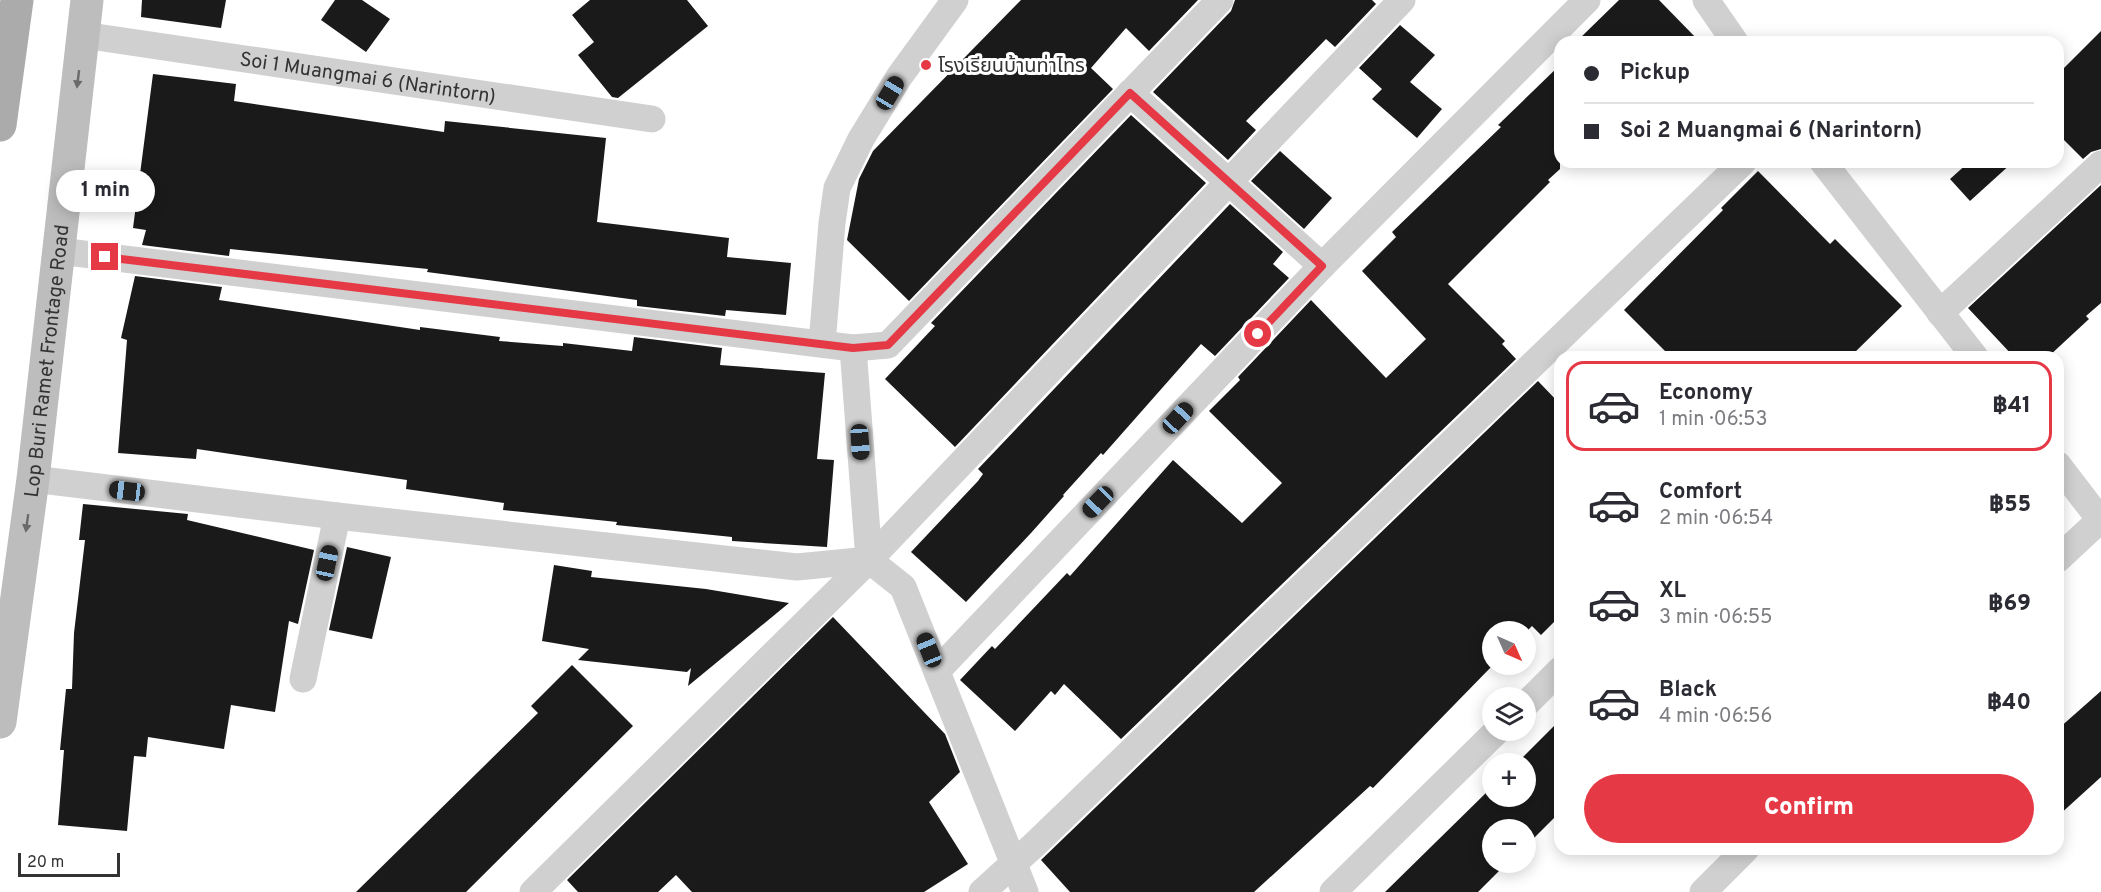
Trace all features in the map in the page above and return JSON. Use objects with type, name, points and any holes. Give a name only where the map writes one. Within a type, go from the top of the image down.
[{"type":"main road","points":[[0,125],[16,0]]},
{"type":"main road","points":[[8,69],[25,0]]},
{"type":"main road","name":"Lop Buri Ramet Frontage Road","points":[[0,722],[33,479],[87,0]]},
{"type":"street","points":[[822,344],[837,188],[861,139],[899,77],[954,0]]},
{"type":"street","points":[[58,251],[853,348],[888,345],[1220,0]]},
{"type":"street","points":[[533,892],[869,560],[1402,0]]},
{"type":"street","points":[[937,671],[1322,266],[1587,0]]},
{"type":"street","points":[[1706,0],[1731,36]]},
{"type":"street","name":"Soi 1 Muangmai 6 (Narintorn)","points":[[83,35],[652,119]]},
{"type":"street","points":[[1130,93],[1322,266]]},
{"type":"street","points":[[1940,313],[2101,164]]},
{"type":"street","points":[[982,892],[1737,168]]},
{"type":"street","points":[[1828,168],[1969,351]]},
{"type":"street","points":[[853,348],[869,560]]},
{"type":"street","points":[[2064,473],[2101,520],[2064,554]]},
{"type":"street","points":[[33,479],[337,516],[797,567],[869,560],[903,587],[1025,892]]},
{"type":"street","points":[[303,679],[337,516]]},
{"type":"street","points":[[1536,694],[1554,676]]},
{"type":"street","points":[[1333,892],[1487,741]]},
{"type":"street","points":[[1703,892],[1740,855]]},
{"type":"building","points":[[142,0],[226,0],[221,28],[141,17]]},
{"type":"building","points":[[335,0],[362,0],[390,19],[366,52],[321,20]]},
{"type":"building","points":[[590,0],[687,0],[708,26],[618,98],[612,97],[578,55],[594,42],[572,15]]},
{"type":"building","points":[[1021,0],[1198,0],[1149,51],[1126,28],[1091,68],[1113,89],[909,301],[847,240],[859,179],[873,151]]},
{"type":"building","points":[[1235,0],[1372,0],[1376,4],[1335,47],[1326,39],[1246,121],[1256,130],[1228,160],[1153,92],[1231,11]]},
{"type":"building","points":[[1619,0],[1659,0],[1694,36],[1582,36]]},
{"type":"building","points":[[1400,25],[1435,55],[1410,82],[1442,109],[1417,138],[1372,99],[1382,89],[1359,68]]},
{"type":"building","points":[[2101,31],[2101,149],[2091,152],[2083,159],[2064,140],[2064,68]]},
{"type":"building","points":[[1554,71],[1554,168],[1560,169],[1548,180],[1550,182],[1448,284],[1505,341],[1502,344],[1516,359],[1121,739],[1064,684],[1055,695],[1051,691],[1015,731],[960,680],[992,646],[995,649],[1067,573],[1070,576],[1173,460],[1242,523],[1282,483],[1209,411],[1240,380],[1238,377],[1311,300],[1386,378],[1426,339],[1362,271],[1396,237],[1392,232],[1501,127],[1498,125]]},
{"type":"building","points":[[153,74],[236,84],[234,101],[444,132],[445,121],[606,138],[597,222],[729,238],[727,257],[791,263],[786,315],[726,310],[725,316],[637,306],[637,300],[427,272],[428,269],[230,249],[229,256],[142,245],[146,230],[133,228]]},
{"type":"building","points":[[1131,115],[1206,183],[955,447],[885,379],[935,326],[931,323]]},
{"type":"building","points":[[1280,151],[1332,198],[1304,229],[1251,181]]},
{"type":"building","points":[[1962,168],[2006,168],[1970,201],[1950,179]]},
{"type":"building","points":[[1758,171],[1830,244],[1835,239],[1902,306],[1856,351],[1665,351],[1624,310],[1723,210],[1721,208]]},
{"type":"building","points":[[2101,185],[2101,303],[2086,316],[2089,319],[2054,351],[2008,351],[1968,308]]},
{"type":"building","points":[[1230,204],[1283,252],[1273,264],[1289,278],[1215,356],[1201,344],[1103,455],[1101,453],[1031,533],[966,602],[911,552],[978,481],[983,474],[978,469]]},
{"type":"building","points":[[135,276],[222,287],[219,300],[420,330],[420,327],[500,337],[499,341],[563,346],[563,343],[632,351],[634,337],[722,348],[720,365],[825,373],[817,459],[834,460],[827,547],[732,541],[732,537],[503,510],[504,503],[406,489],[407,480],[197,449],[196,459],[118,453],[127,340],[121,338]]},
{"type":"building","points":[[1538,381],[1554,398],[1554,622],[1541,635],[1536,630],[1536,621],[1482,621],[1483,675],[1373,788],[1370,786],[1254,892],[1070,892],[1041,860]]},
{"type":"building","points":[[83,504],[188,514],[187,520],[314,550],[298,624],[289,621],[275,712],[231,705],[224,749],[148,737],[146,757],[134,756],[127,831],[58,825],[64,750],[60,750],[66,689],[72,689],[74,633],[85,540],[79,540]]},
{"type":"building","points":[[347,547],[391,557],[372,639],[329,630]]},
{"type":"building","points":[[554,565],[592,571],[591,577],[706,589],[789,603],[688,686],[691,668],[687,672],[578,660],[589,649],[542,641]]},
{"type":"building","points":[[833,617],[945,734],[960,772],[929,802],[968,864],[924,892],[692,892],[676,875],[658,892],[578,892],[567,880]]},
{"type":"building","points":[[572,665],[633,726],[466,892],[356,892],[538,713],[531,706]]},
{"type":"building","points":[[2101,691],[2101,777],[2064,811],[2064,724]]},
{"type":"building","points":[[1554,726],[1554,818],[1536,836],[1536,819],[1482,819],[1482,873],[1497,873],[1478,892],[1385,892],[1482,797],[1482,807],[1536,807],[1536,753],[1527,753]]},
{"type":"place","name":"โรงเรียนบ้านท่าไทร","points":[[926,65]]},
{"type":"route","points":[[105,257],[853,348],[888,345],[1130,93],[1322,266],[1258,334]]}]
